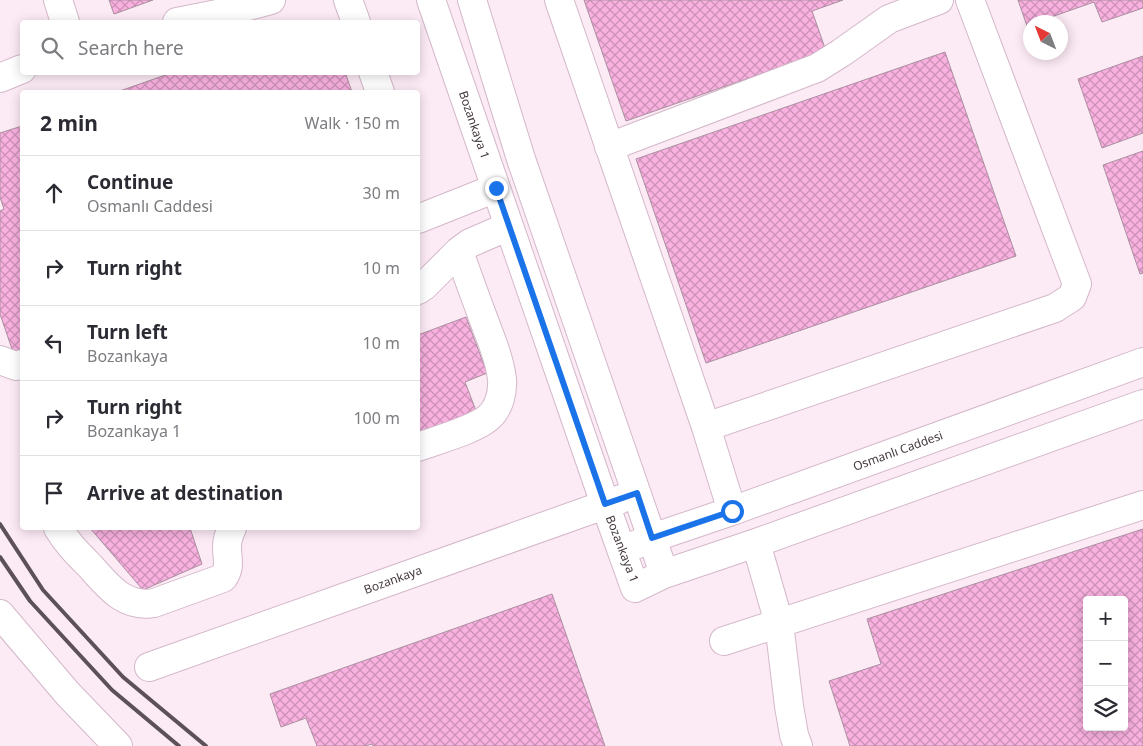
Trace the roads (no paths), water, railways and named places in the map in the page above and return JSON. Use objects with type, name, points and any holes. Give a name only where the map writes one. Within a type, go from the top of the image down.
[{"type":"street","points":[[58,0],[64,20]]},
{"type":"street","points":[[187,20],[271,0]]},
{"type":"street","points":[[348,0],[355,20]]},
{"type":"street","name":"Bozankaya 1","points":[[431,0],[635,588],[664,574]]},
{"type":"street","points":[[472,0],[521,159],[664,574],[756,543],[1143,404]]},
{"type":"street","points":[[558,0],[706,427],[732,511]]},
{"type":"street","points":[[609,147],[817,68],[889,19],[939,0]]},
{"type":"street","points":[[706,427],[1056,308],[1072,296],[1077,284],[970,0]]},
{"type":"street","points":[[0,78],[20,70]]},
{"type":"street","points":[[374,75],[379,90]]},
{"type":"street","points":[[420,212],[496,188]]},
{"type":"street","points":[[420,289],[470,243],[509,226]]},
{"type":"street","points":[[420,446],[476,426],[488,418],[495,409],[502,392],[502,379],[497,356],[460,251]]},
{"type":"street","points":[[0,360],[16,366],[20,365]]},
{"type":"street","name":"Osmanlı Caddesi","points":[[622,551],[652,538],[732,511],[1143,362]]},
{"type":"street","name":"Bozankaya","points":[[149,668],[637,493]]},
{"type":"street","points":[[724,641],[1143,505]]},
{"type":"street","points":[[59,530],[66,541],[112,591],[143,605],[154,603],[223,578],[227,572],[229,559],[227,547],[231,530]]},
{"type":"street","points":[[756,543],[779,623],[788,706],[798,746]]},
{"type":"street","points":[[0,614],[68,694],[118,746]]},
{"type":"railway","points":[[0,524],[43,590],[123,677],[206,746]]},
{"type":"railway","points":[[0,557],[30,601],[112,690],[179,746]]}]
